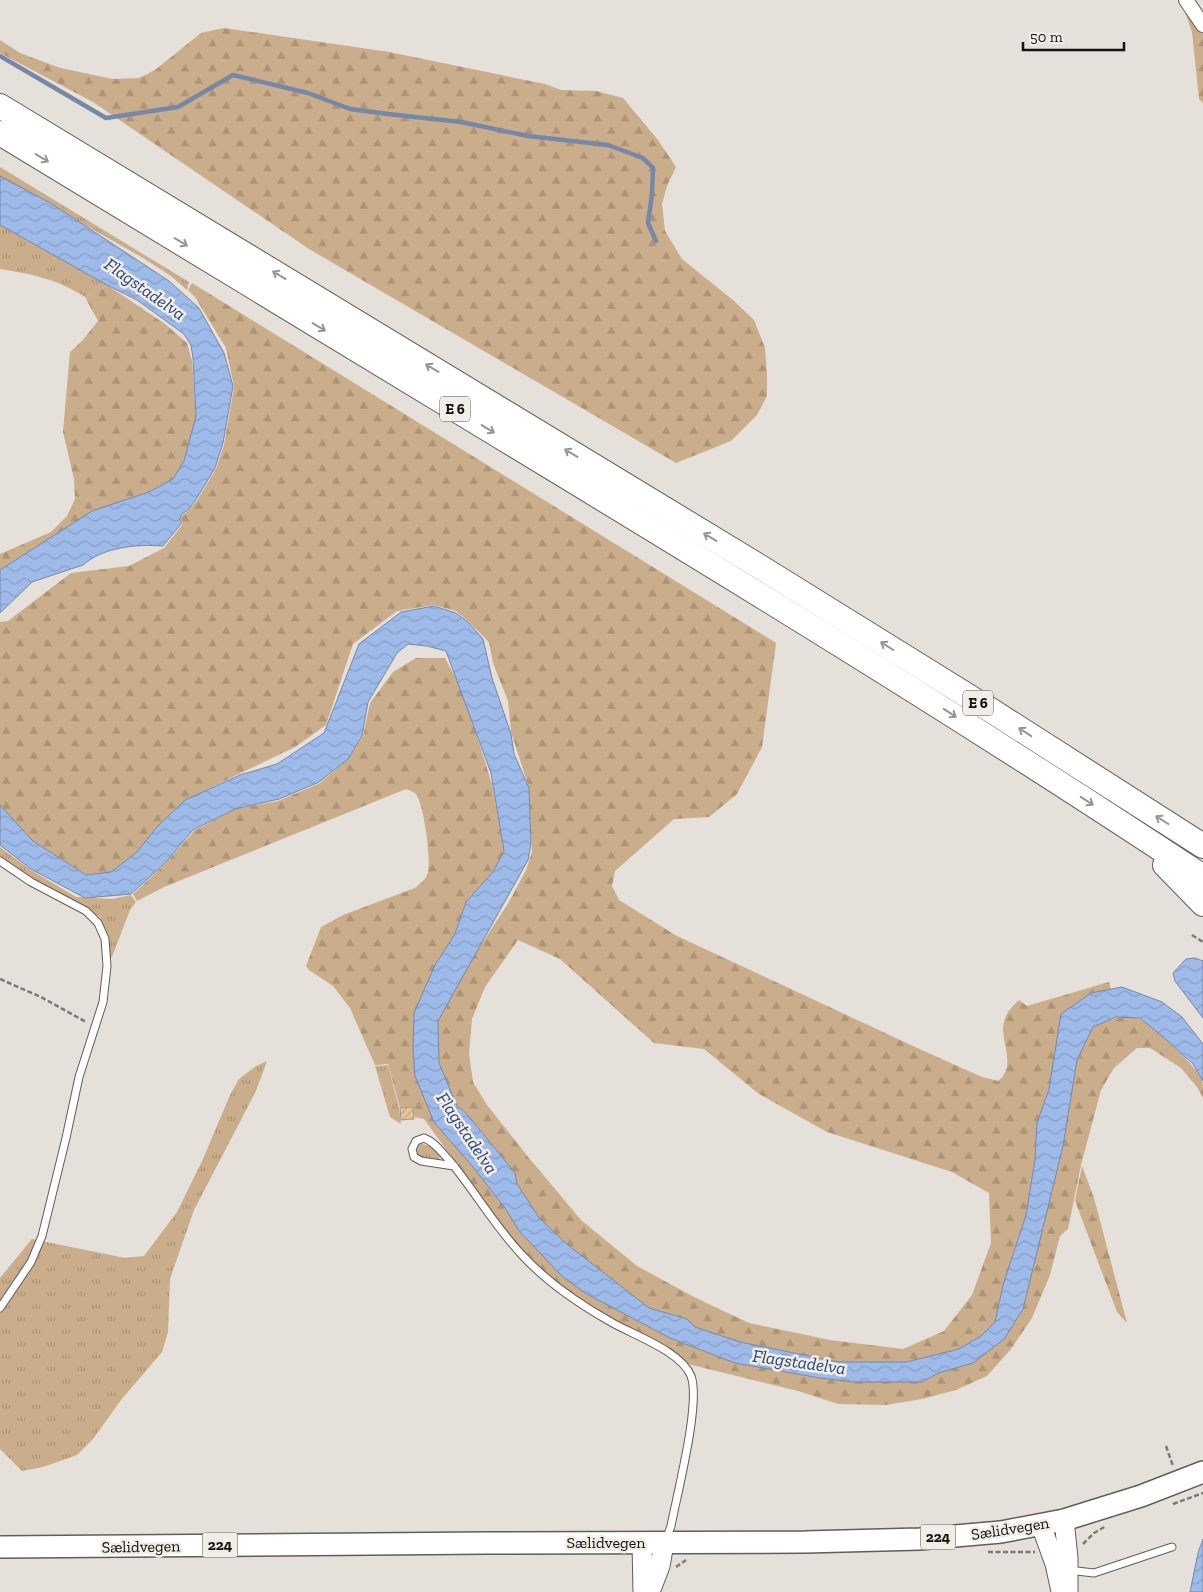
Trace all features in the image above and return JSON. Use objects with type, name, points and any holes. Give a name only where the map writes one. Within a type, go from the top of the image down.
[{"type":"highway","name":"E 6","points":[[0,106],[752,562],[992,711],[1203,846]]},
{"type":"highway","name":"E 6","points":[[0,133],[730,576],[909,687],[1203,877]]},
{"type":"highway","name":"E 6","points":[[1124,825],[1203,904]]},
{"type":"main road","name":"Sælidvegen","points":[[0,1547],[920,1539],[991,1533],[1041,1525],[1064,1520],[1134,1498],[1203,1486]]},
{"type":"main road","points":[[1064,1520],[1068,1592]]},
{"type":"main road","points":[[1041,1525],[1055,1564],[1062,1592]]},
{"type":"main road","points":[[642,1542],[643,1592]]},
{"type":"main road","points":[[650,1592],[660,1566],[664,1542]]},
{"type":"street","points":[[1186,0],[1203,25]]},
{"type":"lane","points":[[0,861],[31,882],[86,911],[98,923],[105,939],[107,966],[103,1002],[79,1077],[42,1236],[31,1262],[0,1308]]},
{"type":"lane","points":[[454,1166],[421,1161],[414,1156],[412,1148],[416,1141],[424,1138],[432,1141],[454,1166],[505,1235],[534,1268],[554,1285],[585,1306],[673,1356],[686,1368],[693,1384],[692,1413],[671,1526],[664,1542]]},
{"type":"lane","points":[[1068,1570],[1094,1573],[1172,1547]]},
{"type":"path","points":[[1192,935],[1203,942]]},
{"type":"path","points":[[0,979],[41,997],[95,1027]]},
{"type":"green space","points":[[1186,8],[1203,33],[1203,103],[1199,99],[1192,32],[1184,9]]},
{"type":"green space","points":[[224,28],[389,52],[545,84],[561,90],[596,91],[623,98],[658,140],[676,167],[667,186],[662,204],[665,231],[682,259],[734,301],[754,320],[765,348],[767,375],[767,396],[757,415],[731,441],[676,463],[309,249],[93,102],[0,53],[0,40],[20,53],[60,68],[113,79],[139,78],[155,70],[201,33]]},
{"type":"green space","points":[[0,167],[189,282],[187,290],[171,276],[143,258],[0,177]]},
{"type":"green space","points":[[0,225],[107,285],[85,297],[44,278],[0,269]]},
{"type":"green space","points":[[192,283],[776,643],[762,747],[737,794],[709,817],[674,819],[615,871],[612,886],[619,900],[677,936],[926,1052],[982,1077],[998,1081],[1004,1075],[1007,1068],[1007,1053],[1003,1029],[1005,1018],[1019,1000],[1027,1006],[1109,982],[1111,989],[1091,993],[1078,1003],[1037,1123],[1035,1160],[1026,1215],[1003,1285],[995,1322],[981,1336],[959,1349],[906,1362],[837,1362],[740,1342],[695,1327],[687,1319],[649,1308],[568,1245],[540,1219],[517,1184],[515,1173],[466,1113],[457,1106],[439,1063],[438,1021],[473,957],[509,902],[526,870],[532,852],[529,788],[511,732],[508,701],[493,663],[489,642],[456,611],[434,605],[397,611],[353,644],[326,725],[295,747],[185,800],[157,827],[136,853],[111,872],[87,875],[33,841],[0,805],[0,622],[8,621],[71,573],[129,566],[164,548],[182,525],[182,516],[198,499],[216,469],[224,445],[234,387],[226,348],[195,297],[188,290]],"holes":[[[518,940],[560,959],[654,1043],[704,1049],[759,1094],[827,1132],[952,1172],[989,1193],[991,1243],[972,1295],[944,1331],[903,1349],[830,1340],[749,1323],[696,1298],[637,1266],[581,1220],[487,1105],[473,1082],[469,1054],[472,1019],[485,987]]]},
{"type":"green space","points":[[107,285],[165,324],[187,343],[192,361],[196,416],[184,461],[173,479],[149,492],[92,511],[0,570],[0,554],[51,532],[67,516],[75,499],[74,479],[63,432],[70,352],[82,341],[98,321],[85,297]]},
{"type":"green space","points":[[416,658],[445,658],[458,682],[492,784],[504,851],[493,872],[466,902],[455,934],[435,965],[415,1076],[434,1122],[473,1167],[505,1208],[520,1232],[563,1277],[585,1293],[670,1338],[735,1363],[854,1382],[921,1382],[938,1373],[973,1363],[1023,1309],[1063,1146],[1077,1060],[1093,1027],[1109,1020],[1137,1018],[1162,1035],[1198,1073],[1202,1079],[1203,1098],[1197,1087],[1181,1068],[1150,1048],[1137,1048],[1114,1068],[1101,1090],[1081,1165],[1068,1229],[1060,1236],[1050,1275],[1032,1318],[1011,1349],[987,1376],[956,1390],[922,1399],[886,1405],[838,1404],[798,1391],[684,1363],[555,1285],[515,1244],[424,1119],[415,1117],[412,1107],[400,1108],[388,1064],[375,1065],[350,1008],[333,986],[306,966],[321,927],[343,915],[415,888],[425,879],[429,865],[429,856],[423,812],[417,796],[413,792],[406,789],[164,887],[137,901],[133,894],[165,864],[194,831],[235,809],[278,801],[320,783],[348,759],[363,736],[370,703],[393,672]]},
{"type":"green space","points":[[0,847],[31,870],[76,897],[112,899],[131,895],[136,902],[130,910],[112,957],[109,958],[107,939],[100,917],[0,861]]},
{"type":"green space","points":[[267,1061],[256,1091],[194,1210],[170,1279],[168,1332],[162,1352],[121,1400],[93,1439],[77,1455],[43,1467],[22,1471],[0,1449],[0,1278],[32,1239],[125,1258],[144,1256],[177,1212],[239,1079],[256,1066]]},
{"type":"green space","points":[[388,1065],[401,1124],[390,1117],[375,1066]]},
{"type":"green space","points":[[420,1144],[434,1149],[440,1157],[440,1161],[421,1162],[415,1152]]},
{"type":"green space","points":[[1082,1166],[1094,1198],[1127,1323],[1117,1312],[1075,1201]]},
{"type":"water","name":"Flagstadelva","points":[[0,176],[52,204],[169,281],[199,308],[224,353],[233,386],[223,443],[215,468],[197,498],[189,509],[181,515],[181,524],[163,546],[132,546],[100,554],[83,565],[32,582],[0,613],[0,570],[92,511],[149,492],[173,479],[184,461],[196,416],[193,358],[191,345],[184,334],[137,300],[0,225]]},
{"type":"water","name":"Flagstadelva","points":[[434,606],[456,613],[469,623],[483,639],[492,678],[511,734],[514,754],[529,788],[531,844],[528,860],[438,1021],[439,1063],[457,1106],[466,1113],[515,1173],[517,1184],[540,1219],[568,1245],[649,1308],[687,1319],[695,1327],[740,1342],[838,1362],[906,1362],[959,1349],[981,1336],[995,1322],[1003,1285],[1026,1215],[1035,1160],[1037,1123],[1049,1089],[1061,1014],[1091,993],[1122,987],[1162,1002],[1182,1017],[1203,1044],[1203,1081],[1193,1064],[1140,1018],[1116,1017],[1093,1027],[1077,1060],[1063,1146],[1023,1309],[1004,1339],[973,1363],[938,1373],[922,1382],[854,1382],[735,1363],[670,1338],[585,1293],[563,1277],[520,1232],[505,1208],[473,1167],[434,1122],[415,1076],[413,1049],[414,1013],[435,965],[455,934],[466,902],[493,872],[504,851],[491,773],[446,651],[408,644],[397,653],[368,702],[362,736],[348,759],[319,782],[279,799],[235,809],[193,830],[165,863],[131,894],[85,898],[31,869],[0,845],[0,805],[33,841],[86,875],[111,872],[136,853],[157,827],[185,800],[240,775],[277,764],[324,733],[359,644],[401,612]]},
{"type":"water","points":[[1195,958],[1203,961],[1203,1018],[1175,981],[1173,973],[1186,959]]},
{"type":"water","points":[[1203,1539],[1203,1592],[1190,1592],[1198,1553]]},
{"type":"building","points":[[413,1107],[414,1119],[401,1120],[400,1108]]},
{"type":"waterway","points":[[0,56],[106,118],[178,107],[233,75],[308,93],[350,109],[461,122],[528,136],[608,145],[643,158],[653,168],[648,223],[656,241]]}]
